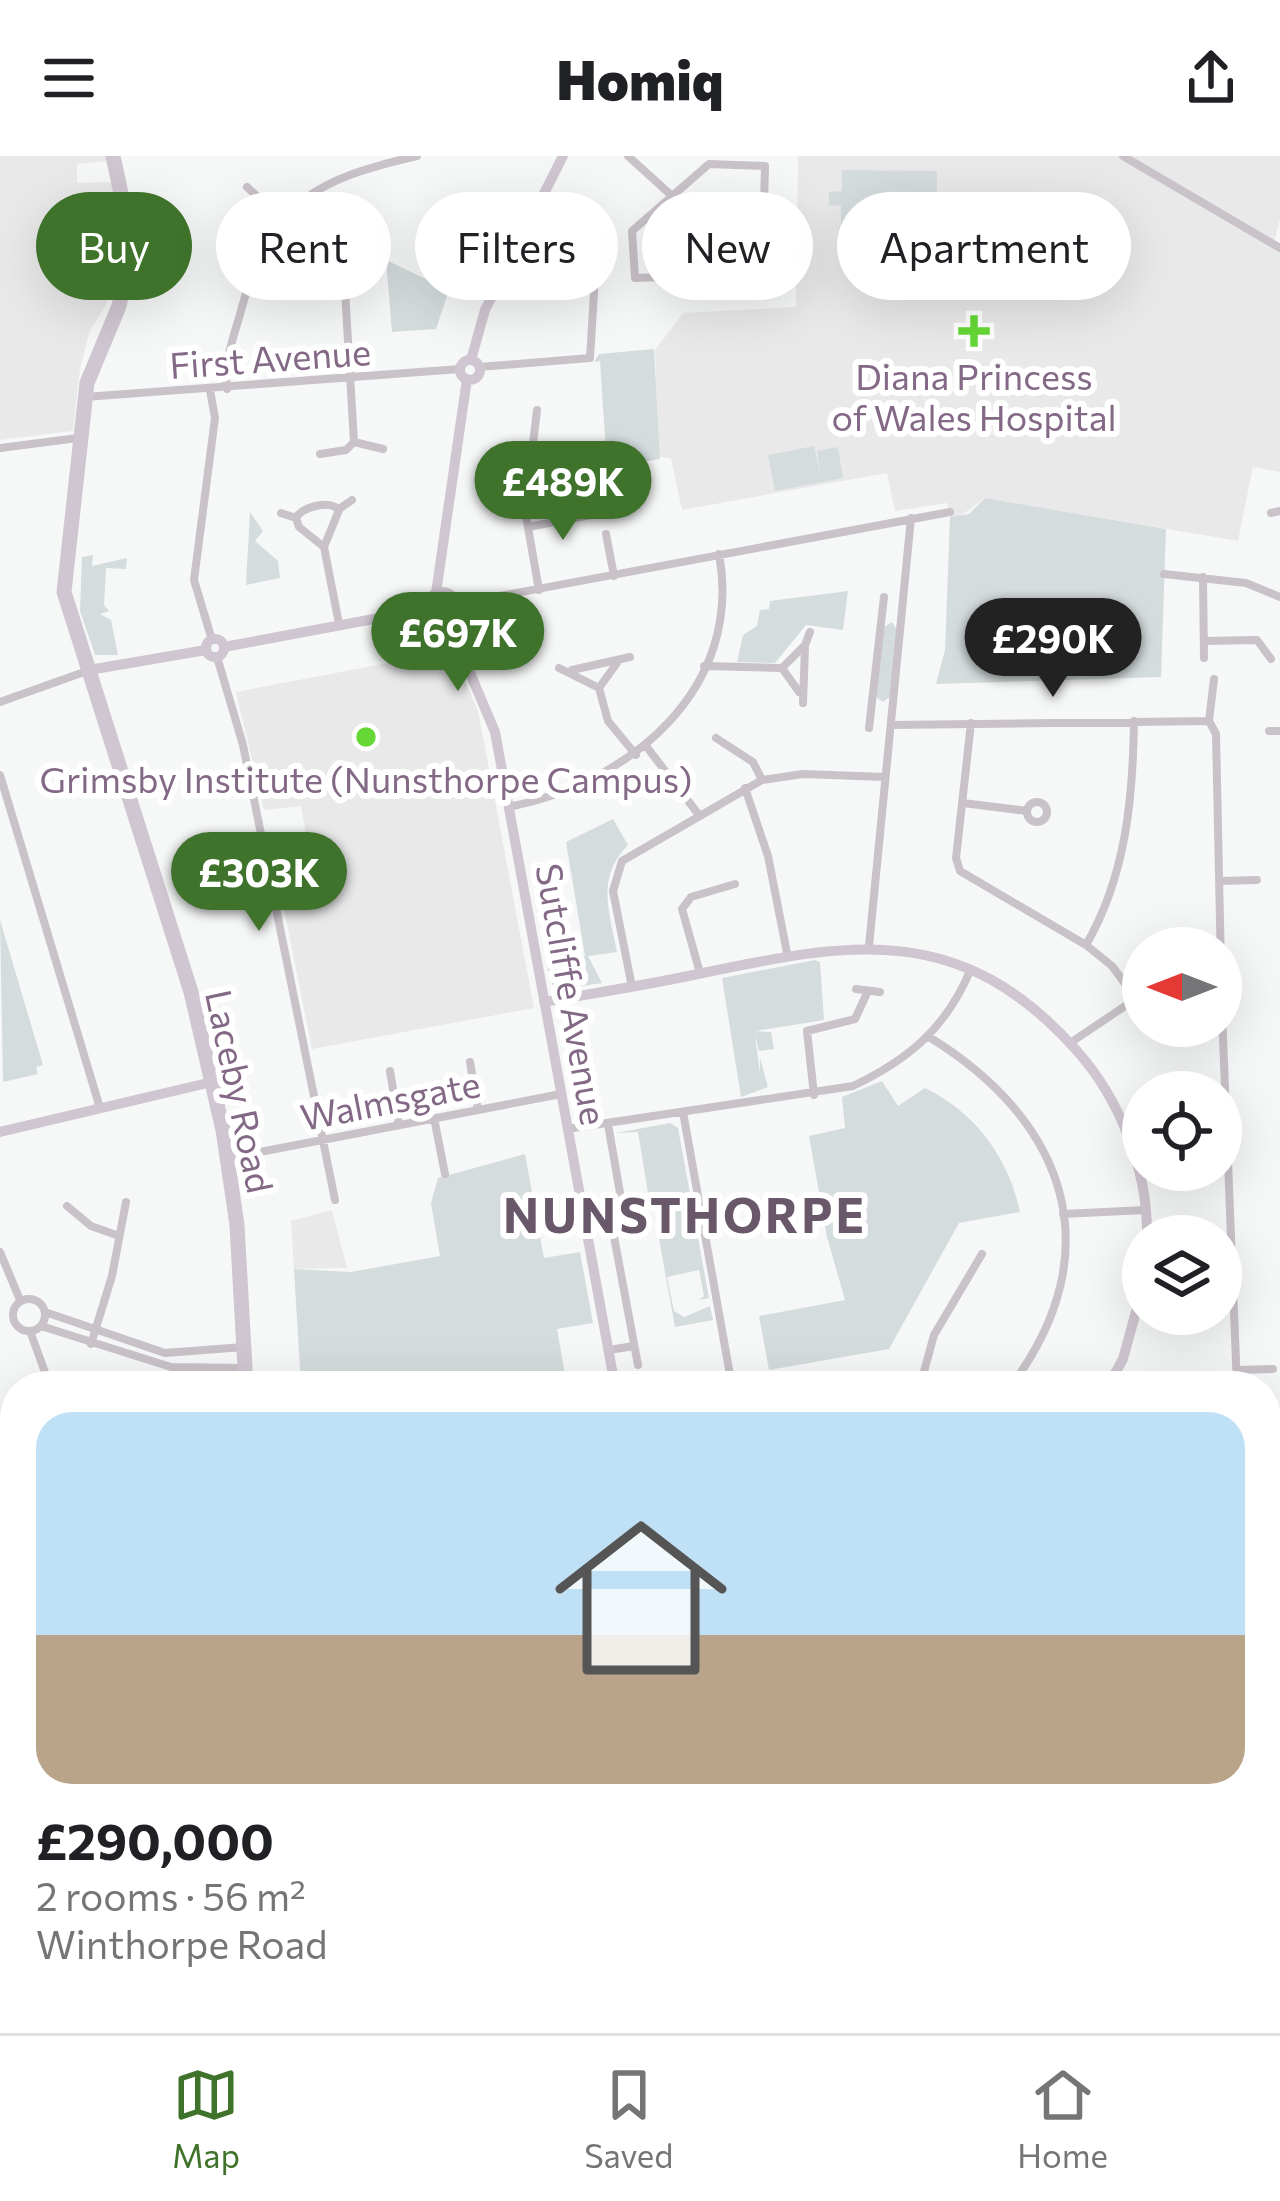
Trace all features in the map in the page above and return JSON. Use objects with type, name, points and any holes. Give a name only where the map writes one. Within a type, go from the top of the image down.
[{"type":"highway","name":"Laceby Road","points":[[116,156],[127,236],[123,294],[93,362],[85,397],[64,592],[191,992],[230,1158],[245,1371]]},
{"type":"street","points":[[314,192],[330,179],[417,156]]},
{"type":"street","points":[[545,192],[563,156]]},
{"type":"street","points":[[628,156],[668,192]]},
{"type":"street","points":[[1123,156],[1280,248]]},
{"type":"street","points":[[709,164],[765,166],[762,274],[635,278],[632,231],[671,195],[709,164]]},
{"type":"street","points":[[247,187],[252,192]]},
{"type":"street","points":[[227,389],[225,371],[244,300]]},
{"type":"street","points":[[320,454],[346,450],[354,442],[346,300]]},
{"type":"street","points":[[427,609],[436,593],[463,374],[475,363],[495,300]]},
{"type":"street","points":[[475,363],[583,362],[593,352],[595,300]]},
{"type":"street","name":"First Avenue","points":[[85,397],[351,377],[463,374]]},
{"type":"street","points":[[210,390],[214,418],[194,580],[243,746],[335,1201]]},
{"type":"street","points":[[537,410],[525,510],[539,590]]},
{"type":"street","points":[[0,448],[80,438]]},
{"type":"street","points":[[354,442],[383,449]]},
{"type":"street","points":[[339,624],[324,547],[339,509],[352,500]]},
{"type":"street","points":[[296,518],[302,510],[327,505],[339,509]]},
{"type":"street","points":[[457,604],[950,512]]},
{"type":"street","points":[[281,513],[296,518]]},
{"type":"street","points":[[528,527],[591,515]]},
{"type":"street","points":[[296,518],[299,527],[324,547]]},
{"type":"street","points":[[868,946],[911,518]]},
{"type":"street","points":[[606,534],[614,576]]},
{"type":"street","points":[[509,807],[590,785],[636,755],[676,713],[704,666],[720,614],[719,554]]},
{"type":"street","points":[[1164,574],[1246,583],[1280,597]]},
{"type":"street","points":[[1203,577],[1204,658]]},
{"type":"street","points":[[436,593],[449,594],[457,604]]},
{"type":"street","points":[[869,728],[884,597]]},
{"type":"street","points":[[427,609],[433,620],[448,621],[457,604]]},
{"type":"street","points":[[0,701],[89,670],[427,609]]},
{"type":"street","points":[[882,617],[902,618]]},
{"type":"street","name":"Sutcliffe Avenue","points":[[448,621],[488,707],[613,1371]]},
{"type":"street","points":[[782,668],[802,698],[810,632]]},
{"type":"street","points":[[1204,641],[1257,640],[1264,643],[1270,659]]},
{"type":"street","points":[[704,666],[782,668],[805,645]]},
{"type":"street","points":[[559,668],[570,670],[630,657]]},
{"type":"street","points":[[598,688],[618,662]]},
{"type":"street","points":[[570,670],[598,688],[608,721],[636,755]]},
{"type":"street","points":[[1214,679],[1209,721],[1216,734],[1221,927]]},
{"type":"street","points":[[872,703],[893,705]]},
{"type":"street","points":[[1086,945],[1108,901],[1123,845],[1134,721]]},
{"type":"street","points":[[891,725],[1209,721]]},
{"type":"street","points":[[971,723],[956,859],[963,875],[1017,901],[1086,945],[1122,977]]},
{"type":"street","points":[[716,738],[753,762],[762,781]]},
{"type":"street","points":[[646,746],[699,815]]},
{"type":"street","points":[[632,987],[613,891],[616,871],[634,853],[762,781],[803,774],[885,777]]},
{"type":"street","points":[[0,776],[100,1108]]},
{"type":"street","points":[[745,788],[768,856],[787,953]]},
{"type":"street","points":[[963,803],[1028,811]]},
{"type":"street","points":[[1220,880],[1257,880]]},
{"type":"street","points":[[700,974],[682,909],[692,897],[735,884]]},
{"type":"street","points":[[544,1002],[787,953],[868,946],[916,952],[970,970],[1024,1001],[1092,1067],[1124,1129],[1146,1215]]},
{"type":"street","points":[[567,1129],[853,1086],[893,1067],[929,1037],[956,1002],[970,970]]},
{"type":"street","points":[[856,989],[880,992]]},
{"type":"street","points":[[814,1095],[807,1031],[855,1019],[868,991]]},
{"type":"street","points":[[1070,1042],[1122,1007]]},
{"type":"street","points":[[929,1037],[993,1080],[1024,1115],[1048,1156],[1063,1214],[1061,1274],[1051,1320],[1020,1371]]},
{"type":"street","points":[[1224,1047],[1238,1370],[1273,1369]]},
{"type":"street","points":[[470,1063],[478,1110]]},
{"type":"street","points":[[390,1071],[399,1125]]},
{"type":"street","points":[[0,1132],[212,1082]]},
{"type":"street","name":"Walmsgate","points":[[230,1158],[561,1094]]},
{"type":"street","points":[[683,1112],[729,1371]]},
{"type":"street","points":[[434,1118],[445,1174]]},
{"type":"street","points":[[608,1124],[620,1193],[609,1210],[638,1365]]},
{"type":"street","points":[[91,1344],[126,1202]]},
{"type":"street","points":[[67,1206],[91,1226],[119,1236]]},
{"type":"street","points":[[584,1215],[609,1210]]},
{"type":"street","points":[[1063,1214],[1146,1210]]},
{"type":"street","points":[[0,1252],[21,1300],[14,1319],[30,1331],[45,1371]]},
{"type":"street","points":[[924,1371],[934,1335],[982,1254]]},
{"type":"street","points":[[21,1300],[37,1300],[46,1312],[172,1353],[244,1347]]},
{"type":"street","points":[[41,1326],[46,1312]]},
{"type":"street","points":[[30,1331],[41,1326],[171,1367],[245,1368]]},
{"type":"street","points":[[1116,1371],[1130,1335]]},
{"type":"street","points":[[609,1350],[634,1346]]},
{"type":"street","points":[[171,1367],[172,1353]]},
{"type":"shaded area","points":[[0,156],[106,156],[107,161],[77,164],[77,183],[112,182],[114,192],[36,192],[36,300],[108,300],[89,333],[73,431],[0,440]]},
{"type":"shaded area","name":"Diana Princess of Wales Hospital","points":[[798,156],[1280,156],[1280,219],[1274,243],[1280,247],[1280,472],[1253,467],[1238,541],[985,498],[959,517],[950,517],[947,503],[895,511],[887,473],[682,510],[671,459],[659,456],[655,350],[683,313],[796,307],[796,300],[813,300],[813,192],[798,192]]},
{"type":"shaded area","points":[[842,170],[937,171],[937,192],[837,192],[837,206],[829,205],[829,192],[842,191]]},
{"type":"shaded area","points":[[391,262],[415,274],[415,300],[446,300],[436,329],[392,332]]},
{"type":"shaded area","points":[[654,349],[660,459],[607,468],[600,361],[594,362],[599,354]]},
{"type":"shaded area","points":[[814,446],[820,473],[817,451],[838,447],[843,478],[775,491],[768,455]]},
{"type":"shaded area","points":[[985,498],[1166,529],[1161,677],[936,684],[945,650],[950,517],[969,514]]},
{"type":"shaded area","points":[[250,512],[263,531],[255,541],[278,561],[280,578],[246,585]]},
{"type":"shaded area","points":[[93,555],[92,566],[127,558],[126,569],[106,568],[104,605],[109,611],[100,614],[111,620],[118,655],[95,655],[80,611],[82,557]]},
{"type":"shaded area","points":[[848,591],[843,630],[806,625],[775,663],[737,662],[743,635],[757,626],[760,610],[769,609],[770,601]]},
{"type":"shaded area","points":[[892,622],[897,630],[890,697],[883,702],[876,697],[883,628]]},
{"type":"shaded area","points":[[451,651],[478,710],[534,1008],[312,1049],[274,858],[309,851],[301,806],[264,810],[236,692]]},
{"type":"shaded area","points":[[613,819],[628,845],[608,882],[617,952],[588,956],[602,983],[554,990],[546,963],[585,956],[566,842]]},
{"type":"shaded area","points":[[0,920],[43,1065],[36,1067],[38,1074],[3,1082]]},
{"type":"shaded area","points":[[820,962],[824,1020],[755,1031],[771,1032],[774,1049],[759,1051],[755,1036],[760,1073],[760,1058],[768,1087],[741,1097],[722,978]]},
{"type":"shaded area","points":[[882,1081],[898,1106],[925,1088],[974,1124],[1008,1173],[1020,1212],[959,1223],[889,1349],[769,1370],[759,1316],[845,1300],[827,1237],[809,1136],[845,1128],[842,1097]]},
{"type":"shaded area","points":[[670,1123],[678,1128],[709,1298],[699,1300],[704,1296],[699,1270],[667,1277],[674,1311],[684,1317],[710,1306],[713,1320],[675,1327],[655,1217],[660,1215],[658,1202],[649,1199],[638,1132],[616,1133]]},
{"type":"shaded area","points":[[525,1154],[544,1258],[580,1252],[593,1323],[557,1329],[564,1371],[300,1371],[294,1269],[351,1272],[440,1256],[431,1203],[438,1178]]},
{"type":"shaded area","points":[[332,1210],[347,1268],[294,1269],[291,1221]]},
{"type":"place","name":"Diana Princess of Wales Hospital","points":[[974,331]]},
{"type":"place","name":"Grimsby Institute (Nunsthorpe Campus)","points":[[366,737]]},
{"type":"district","name":"NUNSTHORPE","points":[[685,1213]]}]
